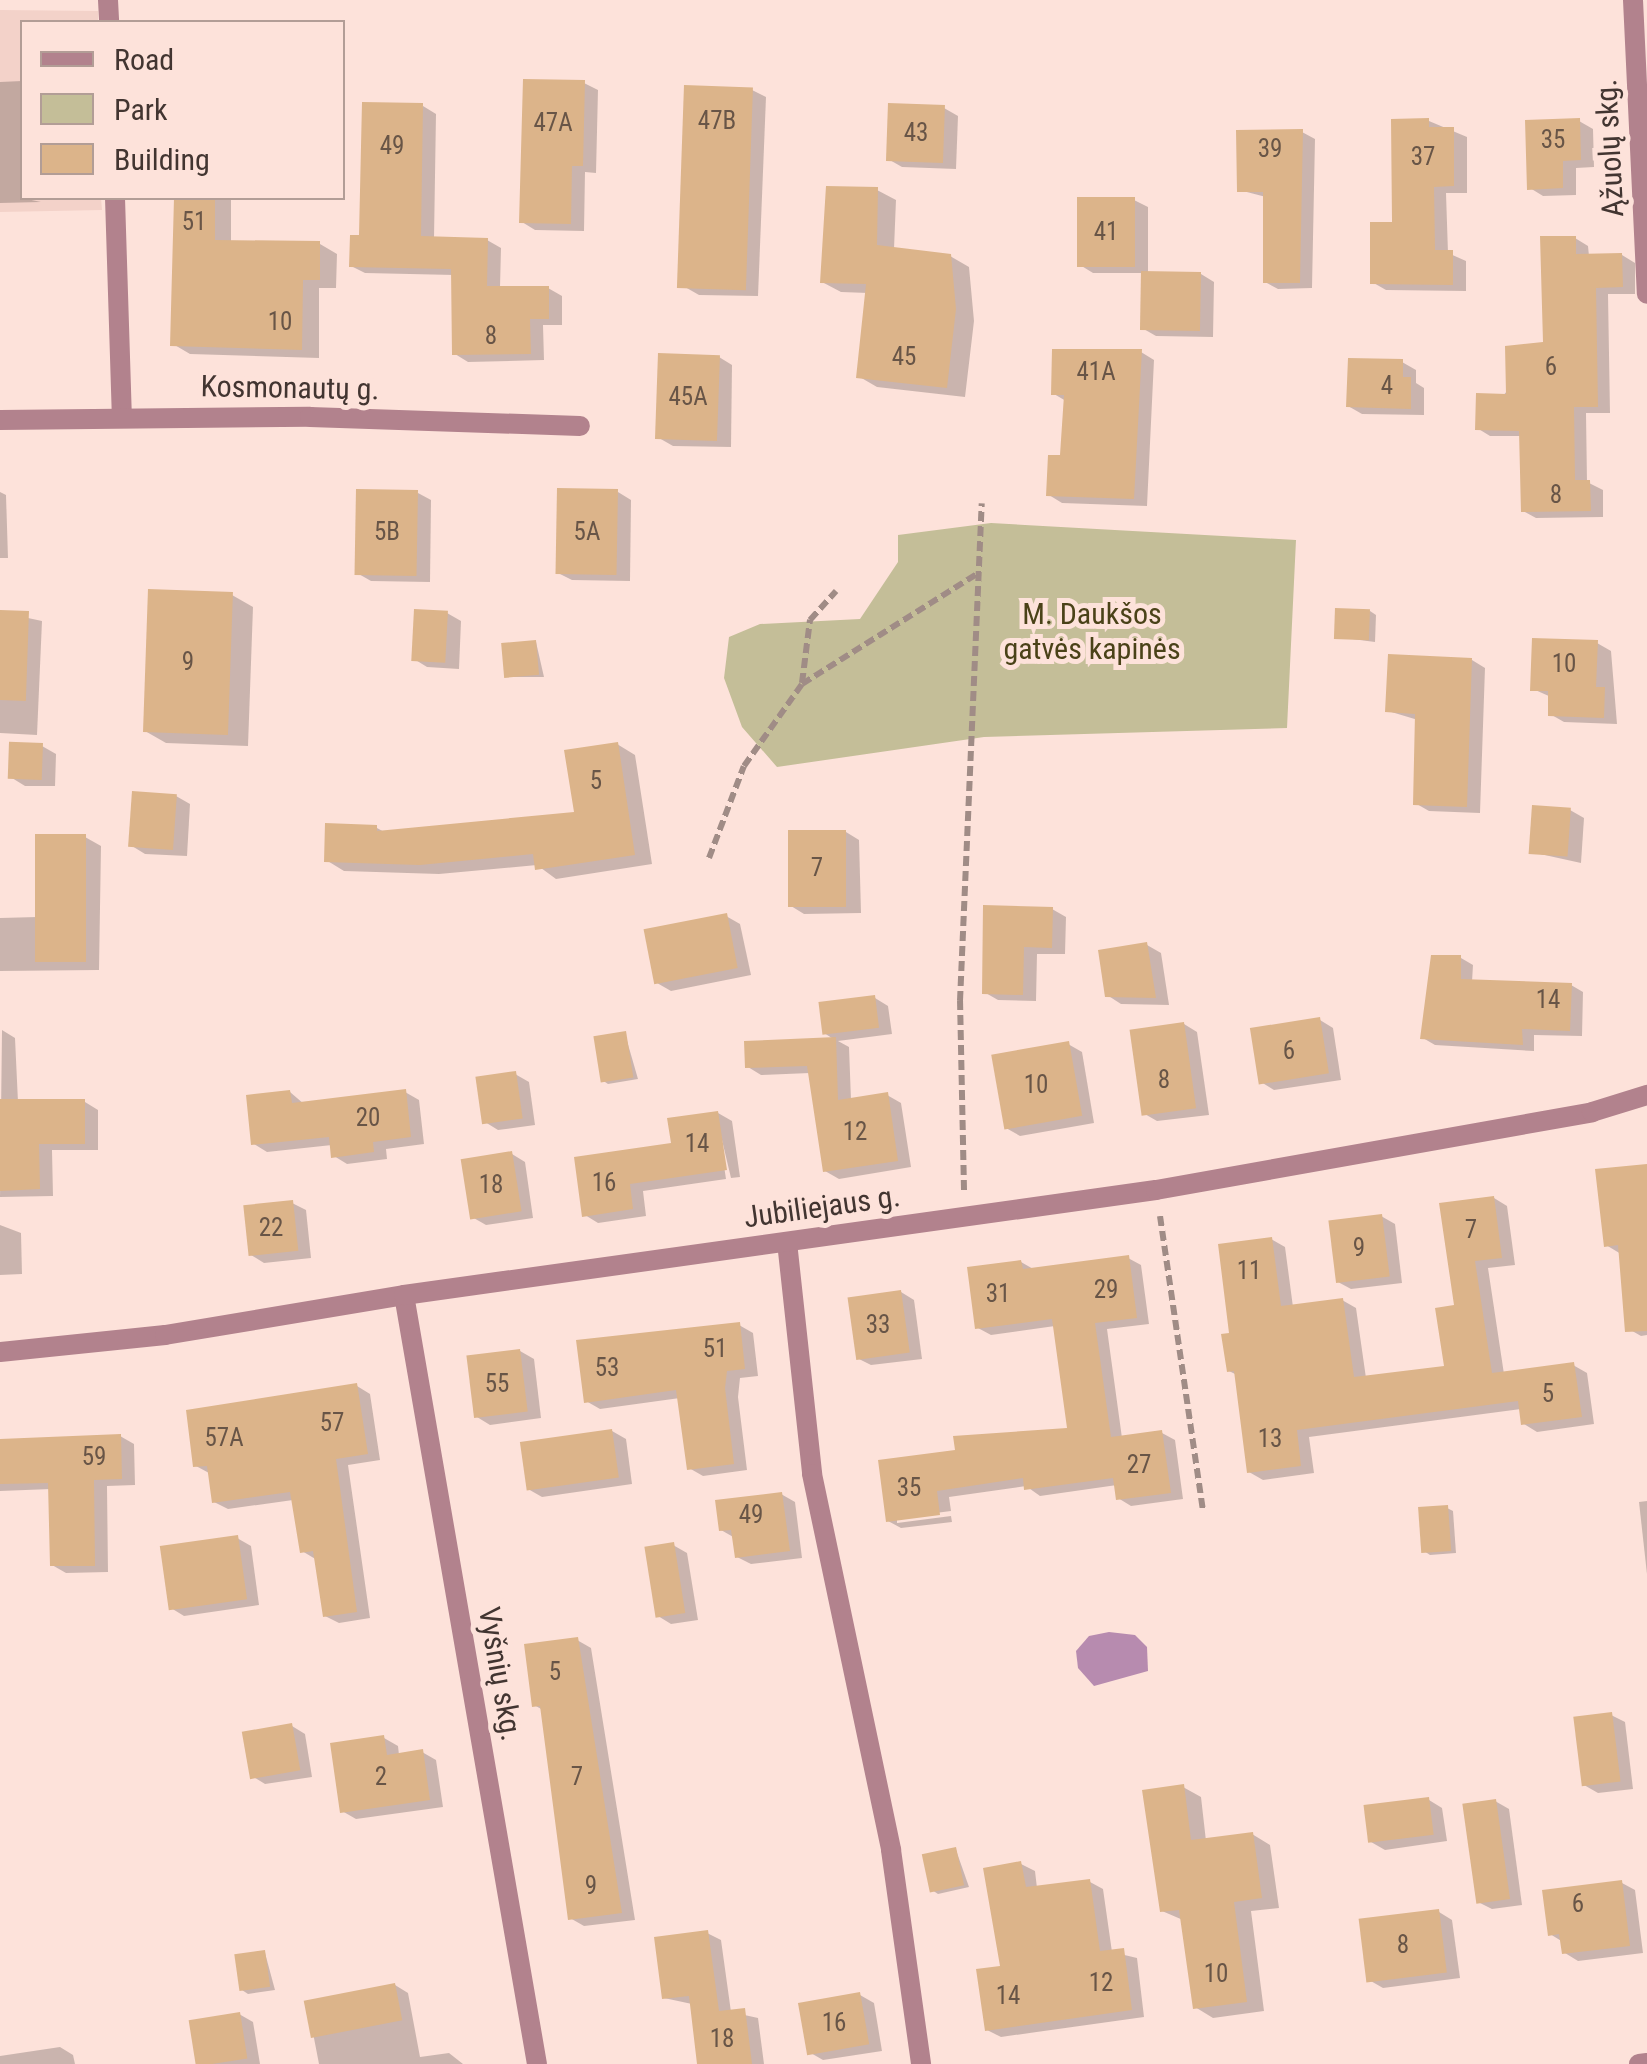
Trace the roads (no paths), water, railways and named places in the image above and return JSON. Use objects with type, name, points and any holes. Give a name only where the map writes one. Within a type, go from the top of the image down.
[{"type":"street","name":"Ąžuolų skg.","points":[[1633,0],[1647,294]]},
{"type":"street","points":[[115,200],[122,417]]},
{"type":"street","name":"Kosmonautų g.","points":[[0,420],[122,417],[580,426]]},
{"type":"street","name":"Jubiliejaus g.","points":[[0,1352],[165,1335],[404,1295],[1156,1190],[1592,1112],[1647,1094]]},
{"type":"street","points":[[787,1242],[812,1474],[891,1850],[921,2064]]},
{"type":"street","name":"Vyšnių skg.","points":[[404,1295],[537,2064]]},
{"type":"street","points":[[1639,2064],[1647,2062]]},
{"type":"park label","name":"M. Daukšos gatvės kapinės","points":[[1092,631]]}]
